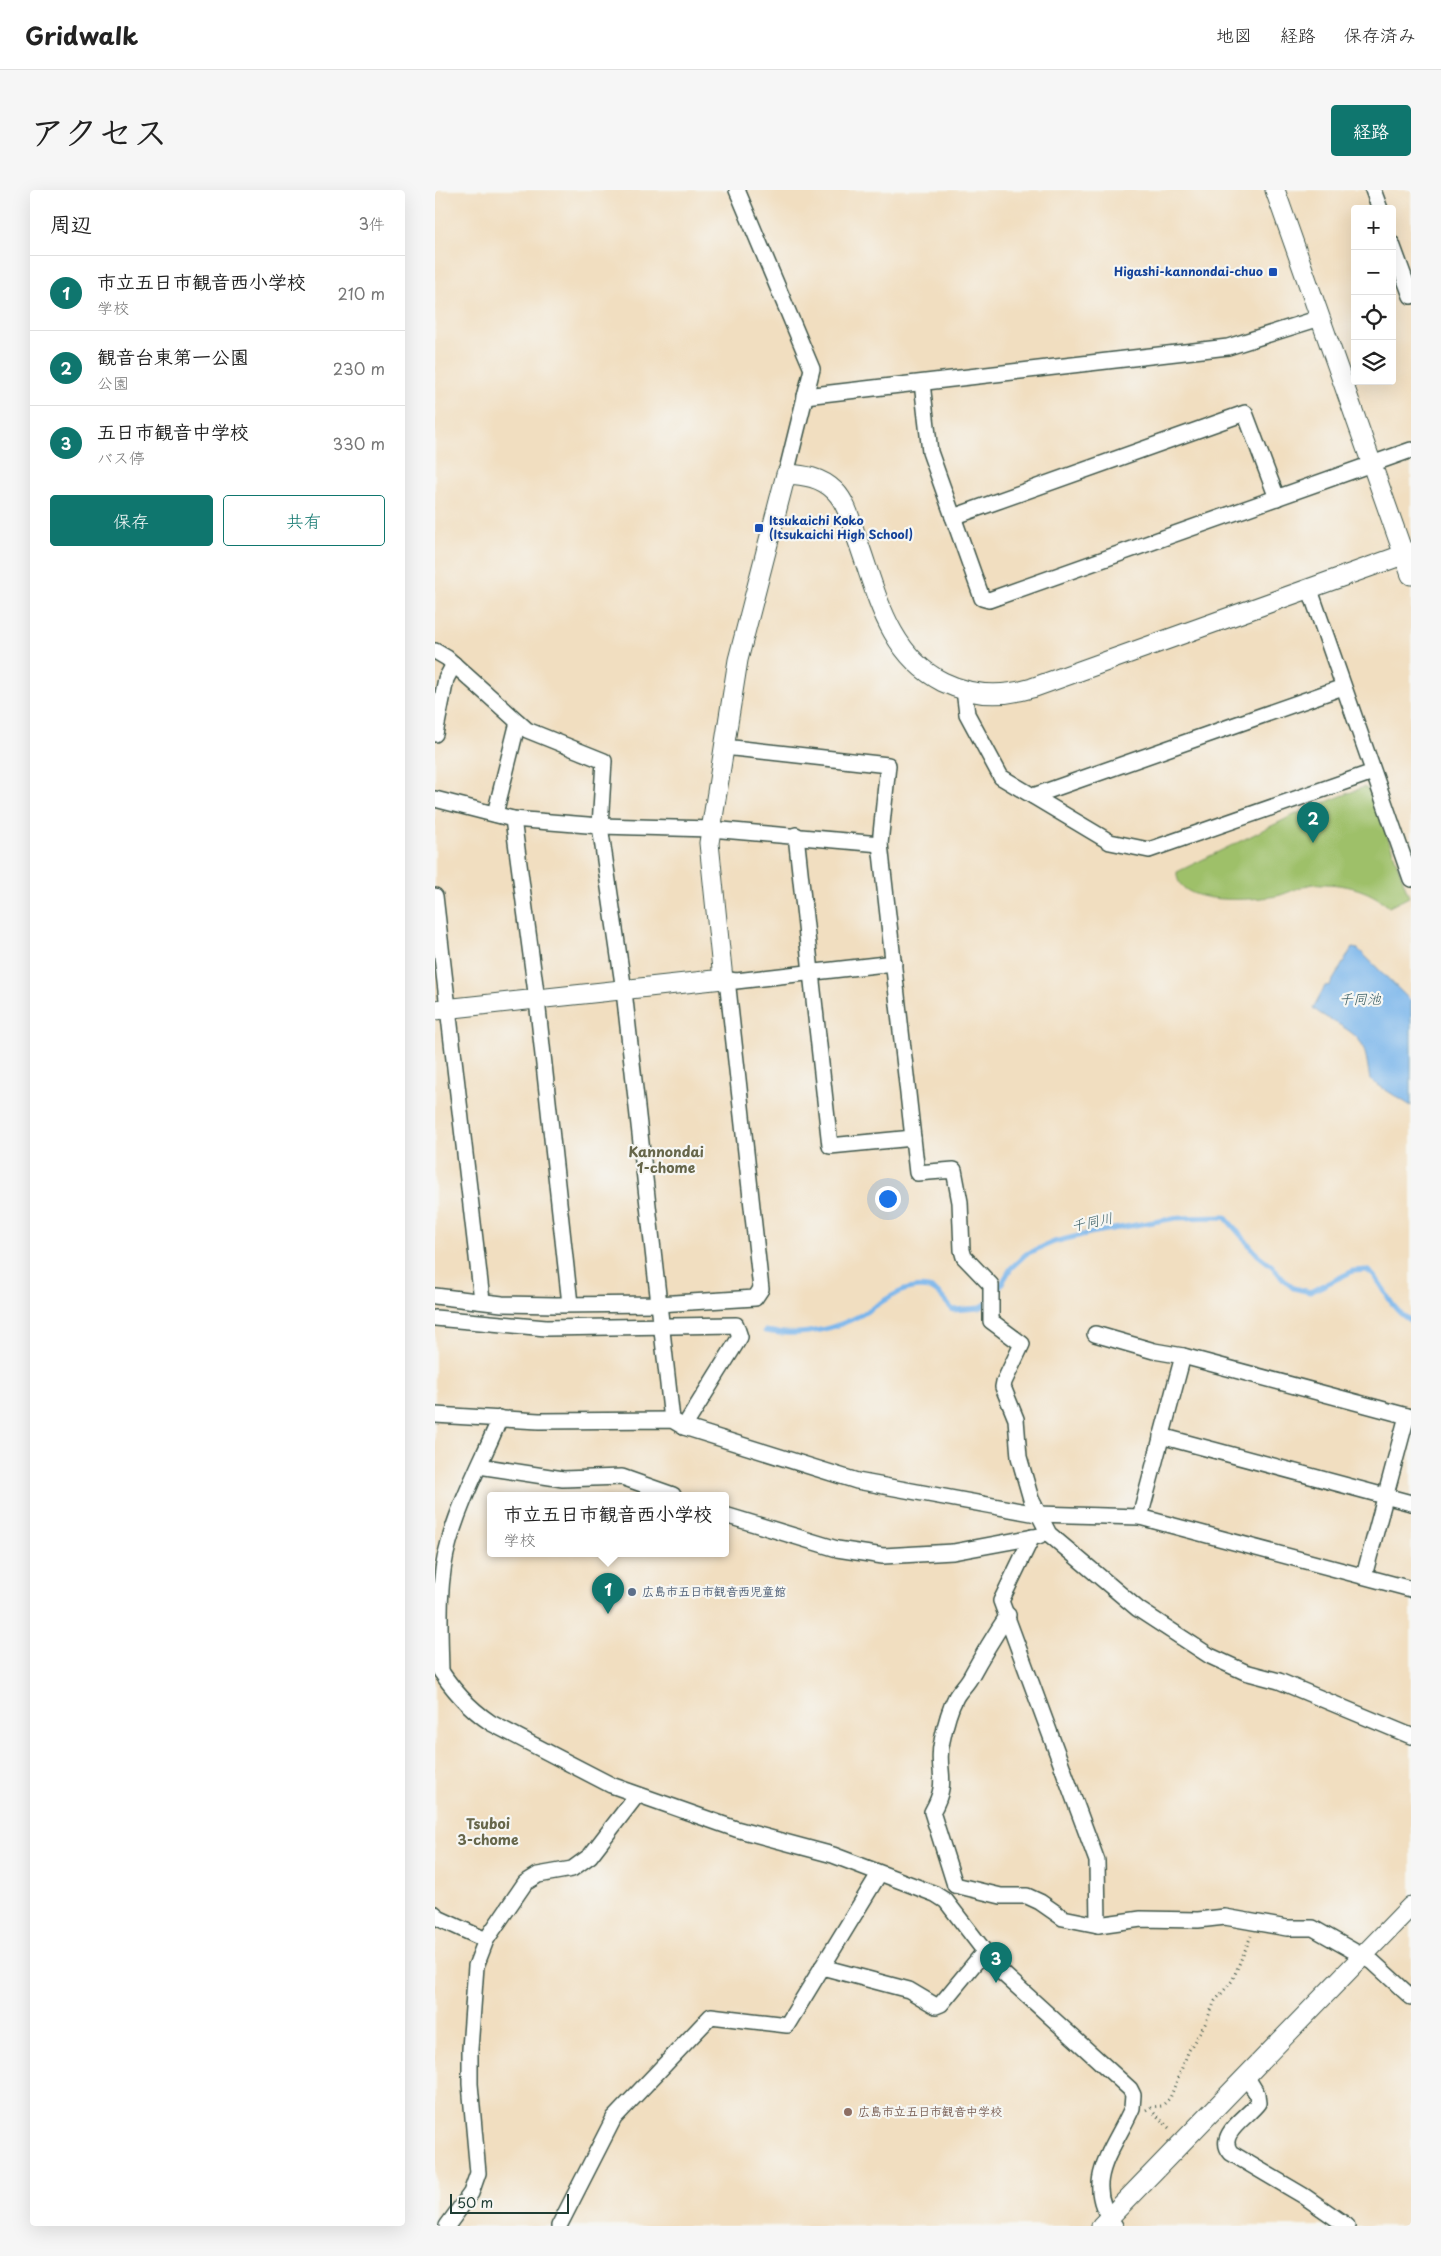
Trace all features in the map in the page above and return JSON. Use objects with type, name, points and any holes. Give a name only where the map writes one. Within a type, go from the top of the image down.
[{"type":"street","points":[[435,1296],[482,1300],[502,1304],[658,1304],[755,1298],[761,1289],[728,988],[723,979],[709,843],[738,660],[812,369],[737,190]]},
{"type":"street","points":[[1275,190],[1372,464],[1407,554],[1411,574]]},
{"type":"street","points":[[1373,190],[1379,205]]},
{"type":"street","points":[[1396,249],[1405,259],[1411,296]]},
{"type":"street","points":[[805,396],[1228,347],[1320,318]]},
{"type":"street","points":[[922,383],[930,452],[982,598],[989,600],[1411,450]]},
{"type":"street","points":[[953,517],[1245,413],[1277,498]]},
{"type":"street","points":[[786,474],[817,479],[836,492],[851,520],[893,634],[911,660],[924,670],[964,690],[1005,694],[1033,688],[1407,554]]},
{"type":"street","points":[[1310,590],[1411,879]]},
{"type":"street","points":[[435,651],[455,664],[527,730],[604,761],[600,826],[624,991],[658,1304],[678,1424]]},
{"type":"street","points":[[435,734],[446,679],[455,664]]},
{"type":"street","points":[[1033,796],[1343,687]]},
{"type":"street","points":[[964,690],[967,714],[1001,777],[1110,842],[1149,850],[1373,772]]},
{"type":"street","points":[[495,814],[518,722]]},
{"type":"street","points":[[724,747],[888,765],[881,844],[917,1173],[954,1170],[960,1202],[961,1250],[964,1257],[991,1285],[991,1321],[1023,1344],[1003,1387],[1016,1418],[1019,1457],[1037,1514],[1049,1534],[1138,1609],[1210,1656],[1245,1672],[1279,1682],[1411,1736]]},
{"type":"street","points":[[435,799],[513,818],[600,826],[711,829],[796,835],[881,844]]},
{"type":"street","points":[[513,818],[537,1000],[570,1304]]},
{"type":"street","points":[[796,835],[830,1146],[913,1138]]},
{"type":"street","points":[[435,896],[442,1009],[482,1300]]},
{"type":"street","points":[[442,1009],[723,979],[736,981],[894,963]]},
{"type":"street","points":[[435,1318],[517,1327],[736,1325],[740,1337],[678,1424]]},
{"type":"street","points":[[1095,1334],[1409,1416],[1364,1576]]},
{"type":"street","points":[[1140,1517],[1183,1356]]},
{"type":"street","points":[[435,1415],[539,1421],[678,1424],[857,1481],[1037,1514],[1140,1517],[1411,1589]]},
{"type":"street","points":[[500,1418],[455,1522],[445,1561],[438,1667],[455,1691],[474,1712],[491,1723],[611,1785],[736,1829],[833,1855],[940,1897],[950,1906],[984,1952],[1008,1979],[1130,2089],[1133,2095],[1132,2108],[1099,2178],[1099,2192],[1108,2223],[1246,2076],[1411,1906]]},
{"type":"street","points":[[1161,1436],[1411,1502]]},
{"type":"street","points":[[479,1466],[563,1479],[622,1477],[664,1492]]},
{"type":"street","points":[[729,1515],[837,1550],[883,1556],[953,1552],[1049,1534]]},
{"type":"street","points":[[1032,1537],[1001,1601],[1008,1615],[1097,1862],[1098,1926]]},
{"type":"street","points":[[955,1885],[932,1812],[941,1797],[943,1785],[941,1744],[949,1713],[957,1696],[969,1680],[985,1649],[1008,1615]]},
{"type":"street","points":[[447,2226],[471,2193],[478,2173],[470,2084],[470,2048],[476,1966],[486,1940],[525,1883],[538,1875],[572,1869],[590,1856],[637,1795]]},
{"type":"street","points":[[559,2226],[614,2118],[711,2016],[787,2025],[879,1874]]},
{"type":"street","points":[[940,1897],[955,1885]]},
{"type":"street","points":[[955,1885],[1001,1896],[1027,1896],[1040,1902],[1063,1918],[1098,1926],[1141,1919],[1198,1920],[1225,1917],[1287,1928],[1313,1928],[1363,1956],[1411,1997]]},
{"type":"street","points":[[435,1914],[438,1918],[486,1940]]},
{"type":"street","points":[[822,1967],[909,1990],[936,2006],[941,2004],[984,1952]]},
{"type":"street","points":[[1246,2076],[1256,2090],[1258,2102],[1229,2134],[1225,2141],[1226,2148],[1231,2153],[1304,2196],[1347,2226]]},
{"type":"path","points":[[1143,2113],[1151,2107],[1165,2104],[1170,2098],[1186,2055],[1215,2001],[1232,1981],[1257,1922]]},
{"type":"path","points":[[1154,2113],[1169,2128]]},
{"type":"green space","points":[[1364,787],[1372,792],[1409,897],[1389,907],[1372,895],[1354,888],[1334,884],[1314,884],[1277,896],[1251,899],[1218,899],[1189,891],[1180,883],[1177,872],[1296,814]]},
{"type":"water","name":"千同池","points":[[1352,948],[1358,949],[1411,1001],[1411,1106],[1370,1080],[1365,1053],[1358,1039],[1347,1029],[1313,1008],[1325,986],[1330,985]]},
{"type":"waterway","name":"千同川","points":[[995,1295],[1011,1268],[1026,1254],[1054,1242],[1090,1233],[1176,1218],[1225,1217],[1258,1255],[1272,1266],[1293,1288],[1310,1292],[1353,1271],[1367,1270],[1379,1282],[1396,1309],[1411,1321]]},
{"type":"waterway","name":"千同川","points":[[765,1331],[799,1333],[833,1327],[855,1318],[899,1292],[918,1287],[932,1289],[953,1310],[980,1308],[987,1303]]},
{"type":"place","name":"Higashi-kannondai-chuo","points":[[1273,272]]},
{"type":"place","name":"Itsukaichi Koko (Itsukaichi High School)","points":[[759,528]]},
{"type":"place","name":"観音台東第一公園","points":[[1313,843]]},
{"type":"place","name":"広島市五日市観音西児童館","points":[[632,1592]]},
{"type":"place","name":"市立五日市観音西小学校","points":[[608,1614]]},
{"type":"place","name":"五日市観音中学校","points":[[996,1983]]},
{"type":"place","name":"広島市立五日市観音中学校","points":[[848,2112]]},
{"type":"district","name":"Kannondai 1-chome","points":[[666,1160]]},
{"type":"district","name":"Tsuboi 3-chome","points":[[488,1832]]}]
